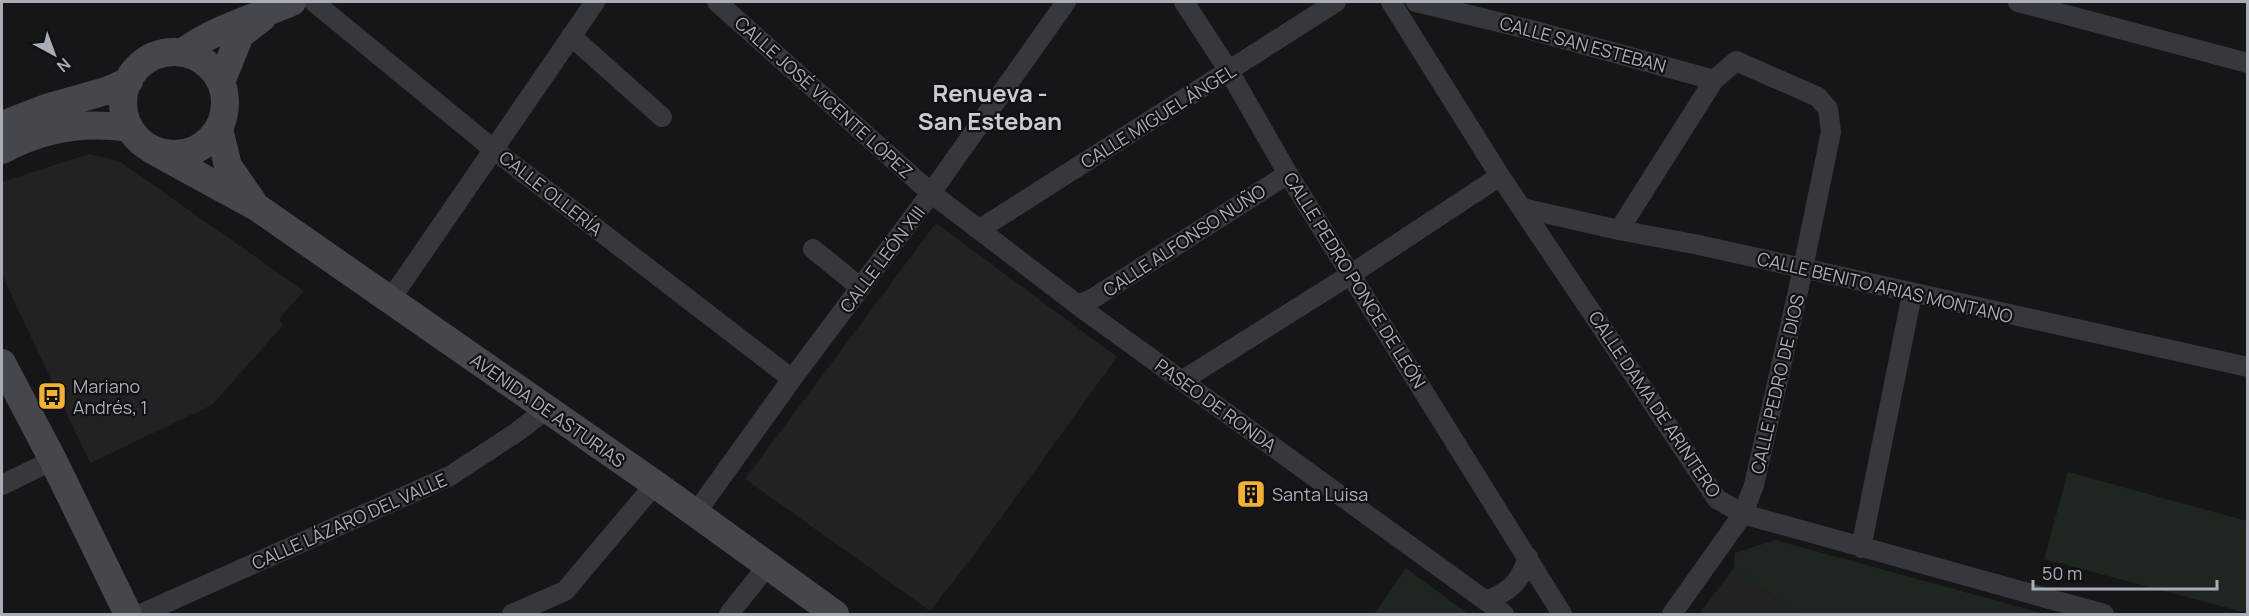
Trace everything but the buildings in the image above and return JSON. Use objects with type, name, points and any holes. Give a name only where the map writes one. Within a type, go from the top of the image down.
[{"type":"main road","points":[[182,53],[215,32],[283,6]]},
{"type":"main road","points":[[221,82],[240,35],[283,6]]},
{"type":"main road","points":[[166,53],[182,53],[198,58],[212,68],[221,82],[225,97],[225,114],[219,129],[197,150],[182,154],[167,154],[152,150],[139,141],[129,128],[124,112],[123,96],[138,67],[151,58],[166,53]]},
{"type":"main road","points":[[2,125],[46,108],[106,91],[129,81]]},
{"type":"main road","points":[[2,150],[32,135],[61,128],[107,124],[129,128]]},
{"type":"main road","name":"AVENIDA DE ASTURIAS","points":[[219,129],[228,166],[258,208]]},
{"type":"main road","name":"AVENIDA DE ASTURIAS","points":[[152,150],[258,208],[655,484],[835,615]]},
{"type":"main road","points":[[2,363],[53,460],[128,615]]},
{"type":"street","name":"CALLE OLLERÍA","points":[[314,2],[493,149],[792,379]]},
{"type":"street","points":[[390,300],[596,2]]},
{"type":"street","name":"CALLE JOSÉ VICENTE LÓPEZ","points":[[717,2],[931,193]]},
{"type":"street","name":"CALLE LEÓN XIII","points":[[695,514],[792,379],[931,193],[1066,2]]},
{"type":"street","name":"CALLE PEDRO PONCE DE LEÓN","points":[[1184,2],[1229,71],[1288,174],[1562,615]]},
{"type":"street","name":"CALLE MIGUEL ÁNGEL","points":[[980,229],[1336,2]]},
{"type":"street","name":"CALLE DAMA DE ARINTERO","points":[[1391,2],[1500,176],[1717,499],[1743,514],[2104,615]]},
{"type":"street","name":"CALLE SAN ESTEBAN","points":[[1416,2],[1532,30],[1714,80]]},
{"type":"street","points":[[2018,2],[2247,63]]},
{"type":"street","points":[[571,36],[662,117]]},
{"type":"street","name":"CALLE PEDRO DE DIOS","points":[[1672,615],[1743,514],[1754,485],[1803,269],[1831,132],[1828,109],[1818,97],[1736,61],[1714,80]]},
{"type":"street","points":[[1619,230],[1714,80]]},
{"type":"street","name":"CALLE ALFONSO NUÑO","points":[[1079,304],[1092,299],[1288,174]]},
{"type":"street","points":[[1183,380],[1350,275],[1500,176]]},
{"type":"street","name":"PASEO DE RONDA","points":[[931,193],[1503,615]]},
{"type":"street","name":"CALLE BENITO ARIAS MONTANO","points":[[1522,208],[2247,367]]},
{"type":"street","points":[[813,249],[861,288]]},
{"type":"street","points":[[1862,548],[1912,294]]},
{"type":"street","name":"CALLE LÁZARO DEL VALLE","points":[[141,615],[450,476],[517,432],[547,409]]},
{"type":"street","points":[[2,485],[53,460]]},
{"type":"street","points":[[512,615],[565,591],[655,484]]},
{"type":"street","points":[[1486,601],[1513,586],[1522,574],[1528,557]]},
{"type":"street","points":[[729,615],[768,565]]},
{"type":"shaded area","points":[[89,154],[119,161],[304,291],[279,319],[283,325],[212,405],[90,463],[2,275],[2,182]]},
{"type":"shaded area","points":[[936,223],[1117,357],[977,551],[930,611],[745,479]]},
{"type":"shaded area","points":[[2068,472],[2247,521],[2247,613],[2044,559]]},
{"type":"shaded area","points":[[1775,540],[2045,614],[1797,614],[1734,568],[1735,553]]},
{"type":"shaded area","points":[[1406,568],[1468,614],[1374,614]]},
{"type":"shaded area","points":[[1734,568],[1797,614],[1699,614]]},
{"type":"place","name":"Mariano Andrés, 1","points":[[52,396]]},
{"type":"place","name":"Santa Luisa","points":[[1251,494]]},
{"type":"district","name":"Renueva - San Esteban","points":[[990,106]]}]
